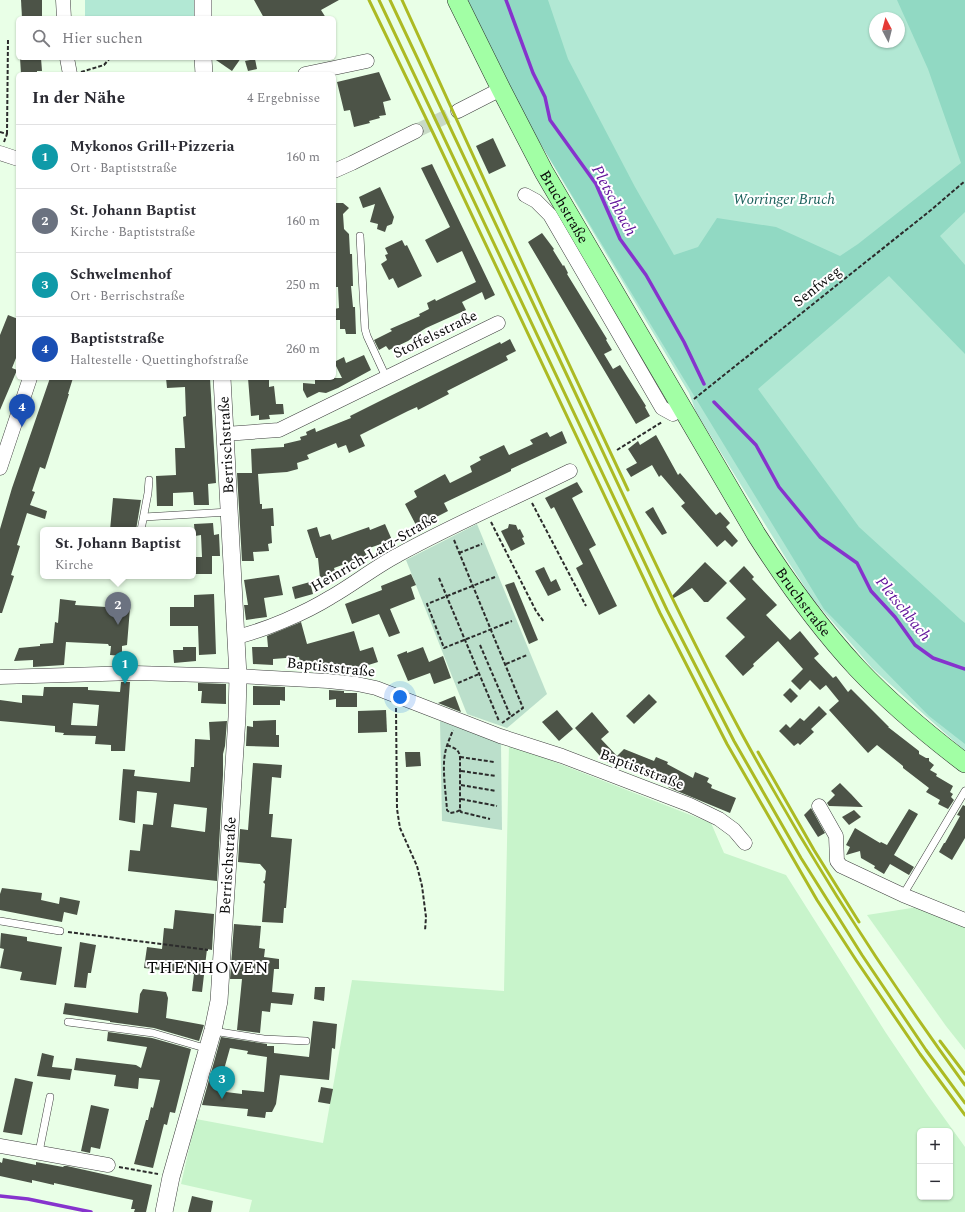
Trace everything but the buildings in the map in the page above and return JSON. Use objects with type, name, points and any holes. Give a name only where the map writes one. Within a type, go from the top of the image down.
[{"type":"main road","name":"Bruchstraße","points":[[457,0],[544,172],[678,411],[782,574],[810,613],[857,668],[911,720],[965,763]]},
{"type":"street","points":[[63,0],[64,16]]},
{"type":"street","points":[[203,0],[203,16]]},
{"type":"street","points":[[67,60],[70,72]]},
{"type":"street","points":[[203,60],[204,72]]},
{"type":"street","points":[[314,72],[366,61]]},
{"type":"street","points":[[458,110],[501,89]]},
{"type":"street","points":[[336,169],[352,163],[416,131]]},
{"type":"street","points":[[0,153],[16,158]]},
{"type":"street","name":"Bruchstraße","points":[[525,195],[536,201],[550,215],[662,408],[678,411]]},
{"type":"street","name":"Stoffelsstraße","points":[[225,434],[279,430],[498,323]]},
{"type":"street","points":[[0,468],[29,380]]},
{"type":"street","name":"Berrischstraße","points":[[164,1212],[171,1177],[213,1031],[219,1001],[223,952],[237,717],[238,676],[222,380]]},
{"type":"street","name":"Heinrich-Latz-Straße","points":[[236,637],[252,633],[306,610],[331,597],[395,556],[485,510],[570,471]]},
{"type":"street","name":"Baptiststraße","points":[[0,677],[135,673],[238,676],[357,684],[376,688],[457,720],[562,756],[690,805],[719,818],[734,830],[745,843]]},
{"type":"street","points":[[819,806],[836,836],[837,861],[841,866],[903,895],[965,920]]},
{"type":"street","points":[[0,1146],[108,1165]]},
{"type":"lane","name":"Stoffelsstraße","points":[[360,236],[365,329],[386,377]]},
{"type":"lane","points":[[142,527],[149,480]]},
{"type":"lane","name":"Berrischstraße","points":[[144,516],[230,512]]},
{"type":"lane","points":[[903,895],[965,791]]},
{"type":"lane","points":[[0,921],[60,931]]},
{"type":"lane","points":[[68,1022],[153,1033],[208,1049]]},
{"type":"lane","points":[[213,1031],[264,1039],[306,1041]]},
{"type":"lane","points":[[39,1152],[50,1097]]},
{"type":"path","points":[[7,134],[8,40]]},
{"type":"path","points":[[81,72],[104,65],[108,60]]},
{"type":"path","name":"Senfweg","points":[[617,450],[660,424],[678,411],[931,210],[965,181]]},
{"type":"path","points":[[526,492],[586,606]]},
{"type":"path","points":[[485,510],[536,611],[544,622]]},
{"type":"path","points":[[439,578],[499,724],[503,723],[524,708],[449,528]]},
{"type":"path","points":[[459,553],[482,544]]},
{"type":"path","points":[[495,577],[427,604],[444,648],[512,620]]},
{"type":"path","points":[[480,645],[511,717]]},
{"type":"path","points":[[506,664],[527,655]]},
{"type":"path","points":[[458,683],[479,674]]},
{"type":"path","points":[[395,695],[397,809],[400,828],[417,866],[422,886],[426,917],[425,931]]},
{"type":"path","points":[[457,720],[444,754],[447,810],[450,813],[460,810]]},
{"type":"path","points":[[447,745],[459,751],[461,770],[460,810]]},
{"type":"path","points":[[460,757],[494,762]]},
{"type":"path","points":[[461,770],[496,776]]},
{"type":"path","points":[[461,785],[496,791]]},
{"type":"path","points":[[461,799],[497,806]]},
{"type":"path","points":[[460,810],[461,812],[490,818]]},
{"type":"path","points":[[60,931],[223,952]]},
{"type":"path","points":[[108,1165],[171,1177]]},
{"type":"green space","points":[[85,0],[195,0],[196,16],[85,16]]},
{"type":"green space","name":"Worringer Bruch","points":[[465,0],[965,0],[965,751],[872,668],[812,598],[696,412],[689,393],[503,81]]},
{"type":"green space","points":[[477,524],[547,694],[507,728],[467,714],[406,560]]},
{"type":"green space","points":[[440,721],[501,743],[502,830],[442,821]]},
{"type":"green space","points":[[509,744],[711,823],[724,853],[786,875],[886,1033],[951,1128],[917,1128],[917,1200],[953,1200],[953,1130],[965,1147],[965,1212],[249,1212],[252,1200],[181,1184],[196,1119],[323,1143],[352,980],[504,991]]},
{"type":"green space","points":[[918,907],[965,927],[965,1050],[946,1026],[867,915]]},
{"type":"shaded area","name":"Worringer Bruch","points":[[467,0],[548,0],[568,59],[635,187],[674,255],[698,247],[717,218],[776,227],[840,256],[858,244],[961,163],[928,69],[905,18],[905,12],[902,12],[897,0],[965,0],[965,212],[940,236],[965,265],[965,354],[889,276],[758,389],[859,527],[965,623],[965,744],[929,716],[824,609],[503,82]]},
{"type":"waterway","name":"Pletschbach","points":[[506,0],[533,73],[545,97],[550,120],[596,184],[620,239],[646,275],[684,342],[704,384]]},
{"type":"waterway","name":"Pletschbach","points":[[714,402],[756,445],[779,487],[820,537],[857,563],[871,591],[895,617],[915,645],[933,658],[965,669]]},
{"type":"waterway","name":"Pletschbach","points":[[0,1196],[28,1199],[91,1212]]},
{"type":"tunnel","points":[[416,131],[458,111]]},
{"type":"railway","points":[[369,0],[660,613],[727,744],[817,900],[920,1054],[965,1115]]},
{"type":"railway","points":[[379,0],[667,610],[734,741],[801,858],[862,955],[926,1050],[965,1103]]},
{"type":"railway","points":[[390,0],[647,546],[718,689],[768,781],[848,914],[905,1000],[965,1085]]},
{"type":"railway","points":[[402,0],[545,313],[628,490]]},
{"type":"railway","points":[[758,752],[814,850],[859,922]]},
{"type":"railway","points":[[940,1041],[965,1074]]},
{"type":"place","name":"Baptiststraße","points":[[22,427]]},
{"type":"place","name":"St. Johann Baptist","points":[[118,625]]},
{"type":"place","name":"Mykonos Grill+Pizzeria","points":[[125,684]]},
{"type":"place","name":"Schwelmenhof","points":[[222,1099]]},
{"type":"district","name":"THENHOVEN","points":[[208,967]]}]
